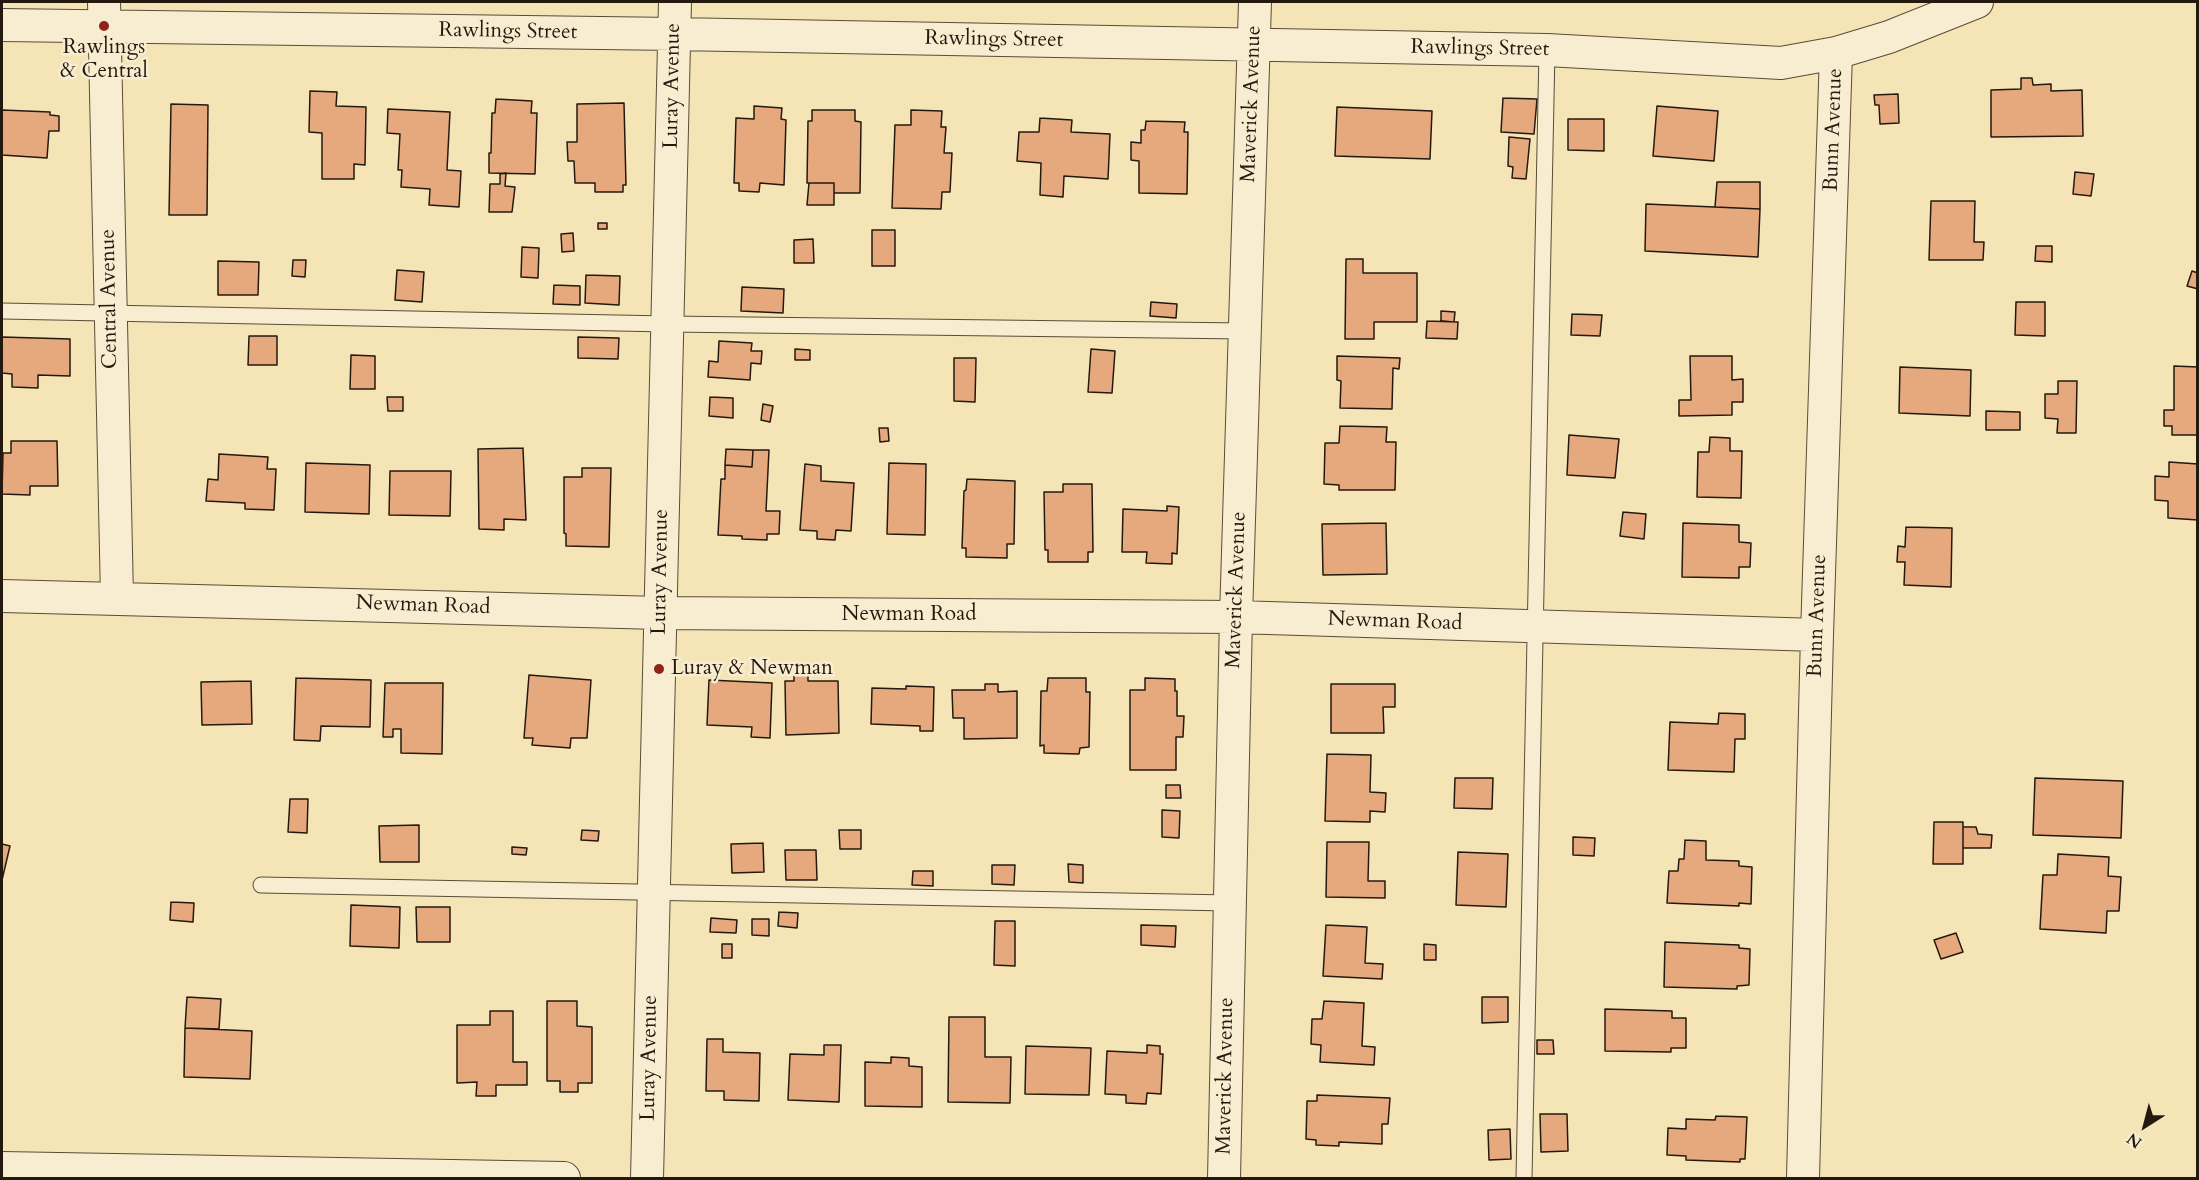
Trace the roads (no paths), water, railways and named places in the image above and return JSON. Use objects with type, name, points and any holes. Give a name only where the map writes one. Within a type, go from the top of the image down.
[{"type":"street","name":"Luray Avenue","points":[[648,1179],[675,2]]},
{"type":"street","name":"Maverick Avenue","points":[[1224,1179],[1236,617],[1255,2]]},
{"type":"street","name":"Rawlings Street","points":[[2,24],[104,14],[675,34],[1547,50],[1781,63],[1836,53],[1889,36],[1977,2]]},
{"type":"street","name":"Central Avenue","points":[[104,14],[117,597]]},
{"type":"street","name":"Bunn Avenue","points":[[1803,1179],[1817,635],[1836,53]]},
{"type":"street","name":"Newman Road","points":[[2,596],[117,597],[660,613],[1236,617],[1817,635]]},
{"type":"street","points":[[2,1167],[564,1179]]},
{"type":"lane","points":[[1524,1179],[1547,50]]},
{"type":"lane","points":[[2,310],[668,324],[1245,331]]},
{"type":"lane","points":[[261,885],[1230,903]]},
{"type":"place","name":"Rawlings & Central","points":[[104,26]]},
{"type":"place","name":"Luray & Newman","points":[[659,669]]}]
